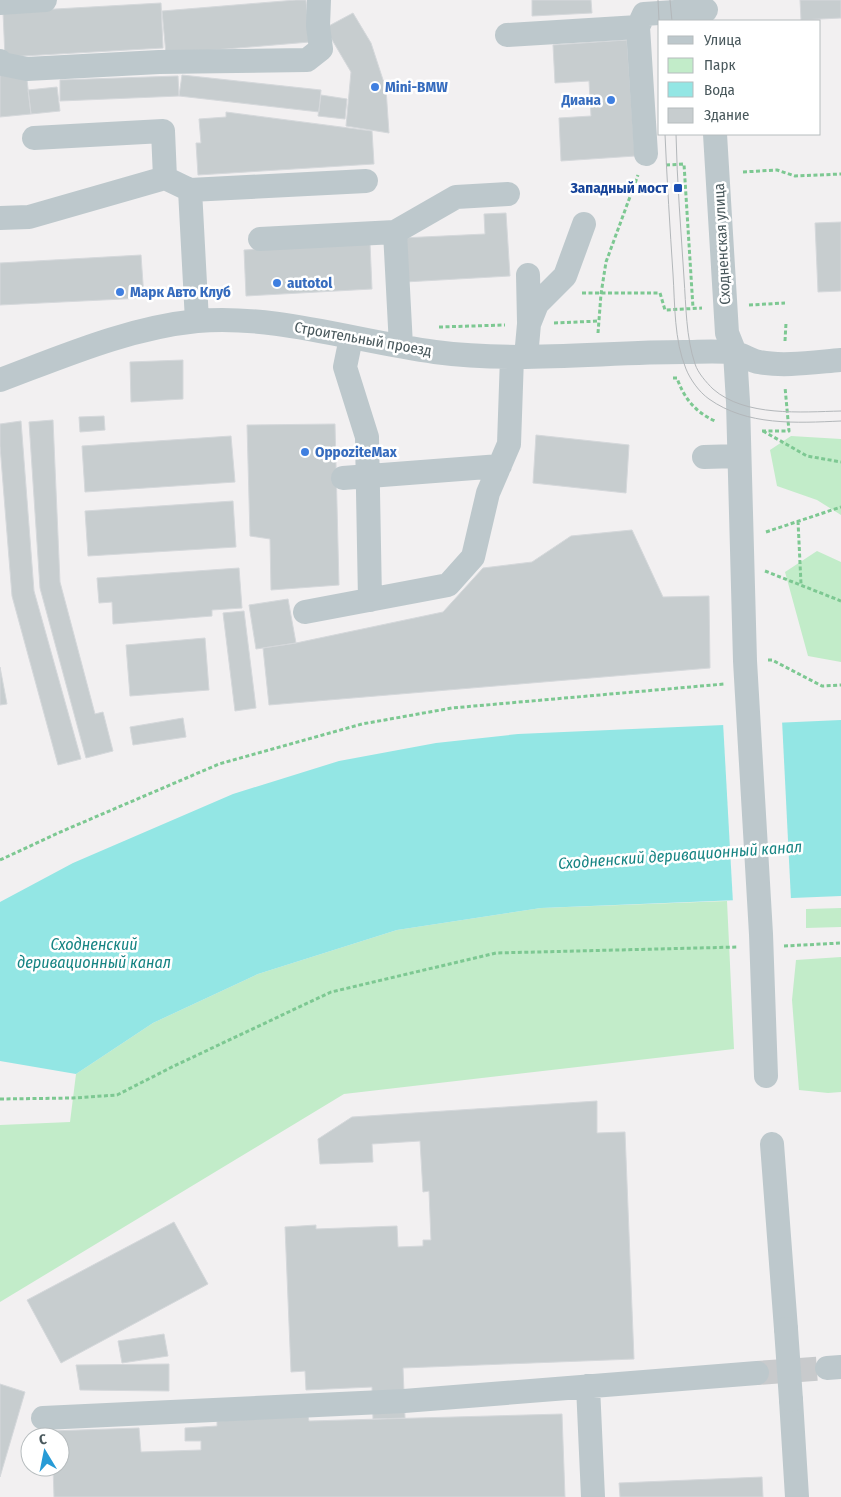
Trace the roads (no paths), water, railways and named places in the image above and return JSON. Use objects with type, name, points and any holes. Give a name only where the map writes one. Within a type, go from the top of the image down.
[{"type":"street","points":[[0,3],[45,0]]},
{"type":"street","points":[[0,61],[2,64],[27,69],[159,62],[307,60],[321,49],[318,26],[318,0]]},
{"type":"street","points":[[646,154],[638,27],[644,14],[706,10]]},
{"type":"street","points":[[507,35],[638,27]]},
{"type":"street","points":[[34,138],[163,131],[165,178]]},
{"type":"street","name":"Сходненская улица","points":[[715,135],[727,333],[735,353],[739,456],[737,554],[761,941],[766,1076]]},
{"type":"street","points":[[0,218],[29,217],[165,178],[190,190],[366,181]]},
{"type":"street","points":[[190,190],[197,321]]},
{"type":"street","points":[[260,239],[395,232],[456,197],[508,194]]},
{"type":"street","points":[[305,612],[448,585],[473,557],[488,493],[509,444],[519,357],[529,324],[538,304],[565,276],[584,224]]},
{"type":"street","points":[[395,232],[401,346]]},
{"type":"street","points":[[528,275],[529,324]]},
{"type":"street","name":"Строительный проезд","points":[[0,380],[111,339],[161,327],[197,321],[230,320],[276,325],[434,352],[483,356],[519,357],[681,352],[735,353],[759,362],[782,364],[841,360]]},
{"type":"street","points":[[351,338],[345,367],[367,437],[370,600]]},
{"type":"street","points":[[704,457],[739,456]]},
{"type":"street","points":[[343,478],[500,466]]},
{"type":"street","points":[[772,1144],[797,1497]]},
{"type":"street","points":[[43,1418],[404,1402],[757,1373]]},
{"type":"street","points":[[588,1386],[594,1497]]},
{"type":"water","name":"Сходненский деривационный канал","points":[[841,720],[841,896],[541,908],[397,930],[258,974],[153,1023],[76,1074],[0,1061],[0,902],[73,863],[233,794],[339,761],[436,743],[518,734]]},
{"type":"tunnel","points":[[757,1373],[827,1368]]},
{"type":"tram line","points":[[658,0],[659,20]]},
{"type":"tram line","points":[[670,0],[672,20]]},
{"type":"tram line","points":[[665,135],[676,322],[682,358],[692,381],[709,399],[739,414],[772,421],[841,421]]},
{"type":"tram line","points":[[676,135],[687,321],[692,354],[698,371],[713,389],[726,398],[757,409],[791,412],[841,411]]},
{"type":"place","name":"Mini-BMW","points":[[375,87]]},
{"type":"place","name":"Диана","points":[[611,100]]},
{"type":"place","name":"Западный мост","points":[[678,188]]},
{"type":"place","name":"autotol","points":[[277,283]]},
{"type":"place","name":"Марк Авто Клуб","points":[[120,292]]},
{"type":"place","name":"OppoziteMax","points":[[305,452]]}]
